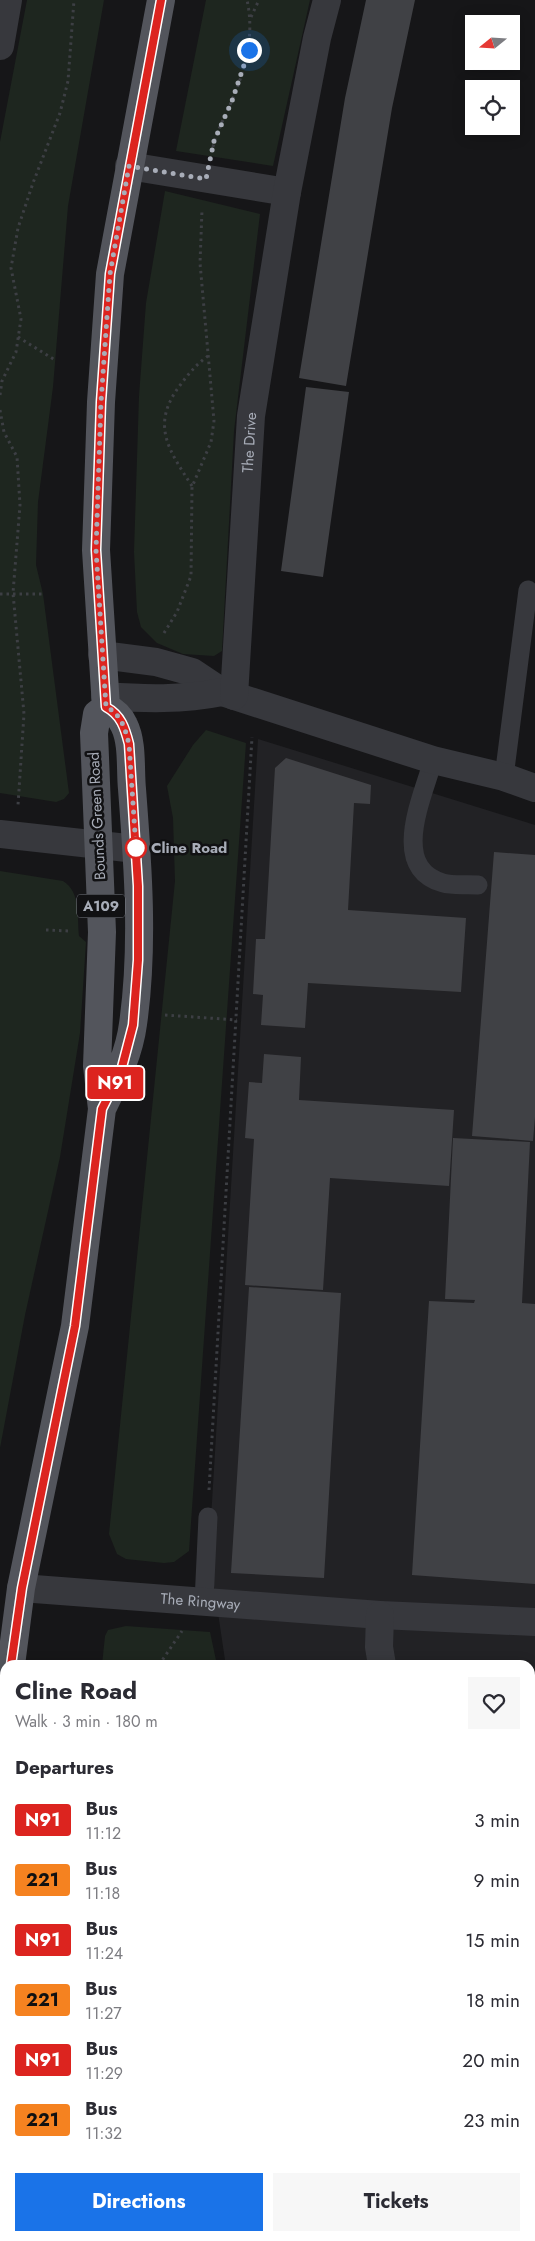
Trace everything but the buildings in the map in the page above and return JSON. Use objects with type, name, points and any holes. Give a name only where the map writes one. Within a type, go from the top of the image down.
[{"type":"main road","points":[[105,701],[96,550],[101,402],[110,274],[161,0]]},
{"type":"main road","name":"Bounds Green Road","points":[[12,1660],[22,1588],[75,1326],[102,1109],[97,1066],[102,932],[94,733],[97,714],[105,701],[124,726],[129,744],[136,848],[138,960],[133,1025],[121,1071],[102,1109]]},
{"type":"street","points":[[0,46],[8,0]]},
{"type":"street","name":"The Drive","points":[[228,694],[251,416],[287,192],[317,38],[327,0]]},
{"type":"street","points":[[129,166],[287,192]]},
{"type":"street","points":[[102,654],[156,662],[192,672],[228,694],[433,760],[535,788]]},
{"type":"street","points":[[105,701],[195,698],[228,694]]},
{"type":"street","points":[[0,834],[99,846],[136,848]]},
{"type":"street","name":"The Ringway","points":[[22,1588],[380,1615],[535,1622]]},
{"type":"street","points":[[380,1615],[379,1647],[381,1660]]},
{"type":"lane","points":[[504,778],[528,590]]},
{"type":"lane","points":[[433,760],[412,835],[411,843],[417,864],[426,874],[443,883],[478,884]]},
{"type":"lane","points":[[204,1602],[208,1517]]},
{"type":"path","points":[[0,395],[2,381],[16,352],[21,319],[11,268],[18,228],[32,182],[60,113],[68,81],[74,0]]},
{"type":"path","points":[[162,635],[177,612],[191,576],[192,487],[211,442],[214,421],[214,397],[208,356],[200,263],[206,179],[214,141],[232,101],[249,50],[251,17],[248,0]]},
{"type":"path","points":[[251,17],[259,0]]},
{"type":"path","points":[[18,337],[55,360]]},
{"type":"path","points":[[192,487],[172,455],[165,434],[165,411],[171,396],[195,366],[208,356]]},
{"type":"path","points":[[0,410],[4,432],[17,456],[20,505],[13,594],[24,714],[17,813]]},
{"type":"path","points":[[0,594],[43,594]]},
{"type":"path","points":[[208,1517],[252,737]]},
{"type":"path","points":[[46,930],[78,931]]},
{"type":"path","points":[[161,1015],[237,1020]]},
{"type":"path","points":[[162,1660],[186,1626]]},
{"type":"shaded area","points":[[27,0],[104,0],[68,206],[53,387],[38,502],[36,565],[43,594],[69,793],[64,799],[56,802],[0,793],[0,142]]},
{"type":"shaded area","points":[[206,0],[310,0],[273,166],[176,151]]},
{"type":"shaded area","points":[[165,191],[260,214],[234,431],[222,651],[214,656],[183,654],[157,643],[141,627],[137,612],[134,552],[139,396],[146,303]]},
{"type":"shaded area","points":[[206,730],[246,743],[189,1551],[174,1562],[164,1563],[126,1559],[117,1554],[109,1534],[175,881],[173,818],[167,786],[193,745]]},
{"type":"shaded area","points":[[258,739],[535,825],[535,1660],[225,1660],[209,1552]]},
{"type":"shaded area","points":[[0,871],[63,881],[73,892],[77,906],[79,936],[86,942],[80,1033],[60,1157],[25,1315],[0,1448]]},
{"type":"shaded area","points":[[126,1626],[210,1632],[216,1660],[103,1660],[105,1636],[108,1630]]},
{"type":"bus line","name":"N91","points":[[12,1660],[22,1588],[75,1326],[102,1109],[121,1071],[133,1025],[138,960],[138,886],[129,744],[124,726],[115,712],[106,707],[96,550],[101,402],[110,274],[161,0]]},
{"type":"place","name":"Cline Road","points":[[136,848]]},
{"type":"route","points":[[136,848],[129,744],[124,726],[115,712],[106,707],[96,550],[101,402],[110,274],[129,166],[206,179],[214,141],[232,101],[249,50]]}]
